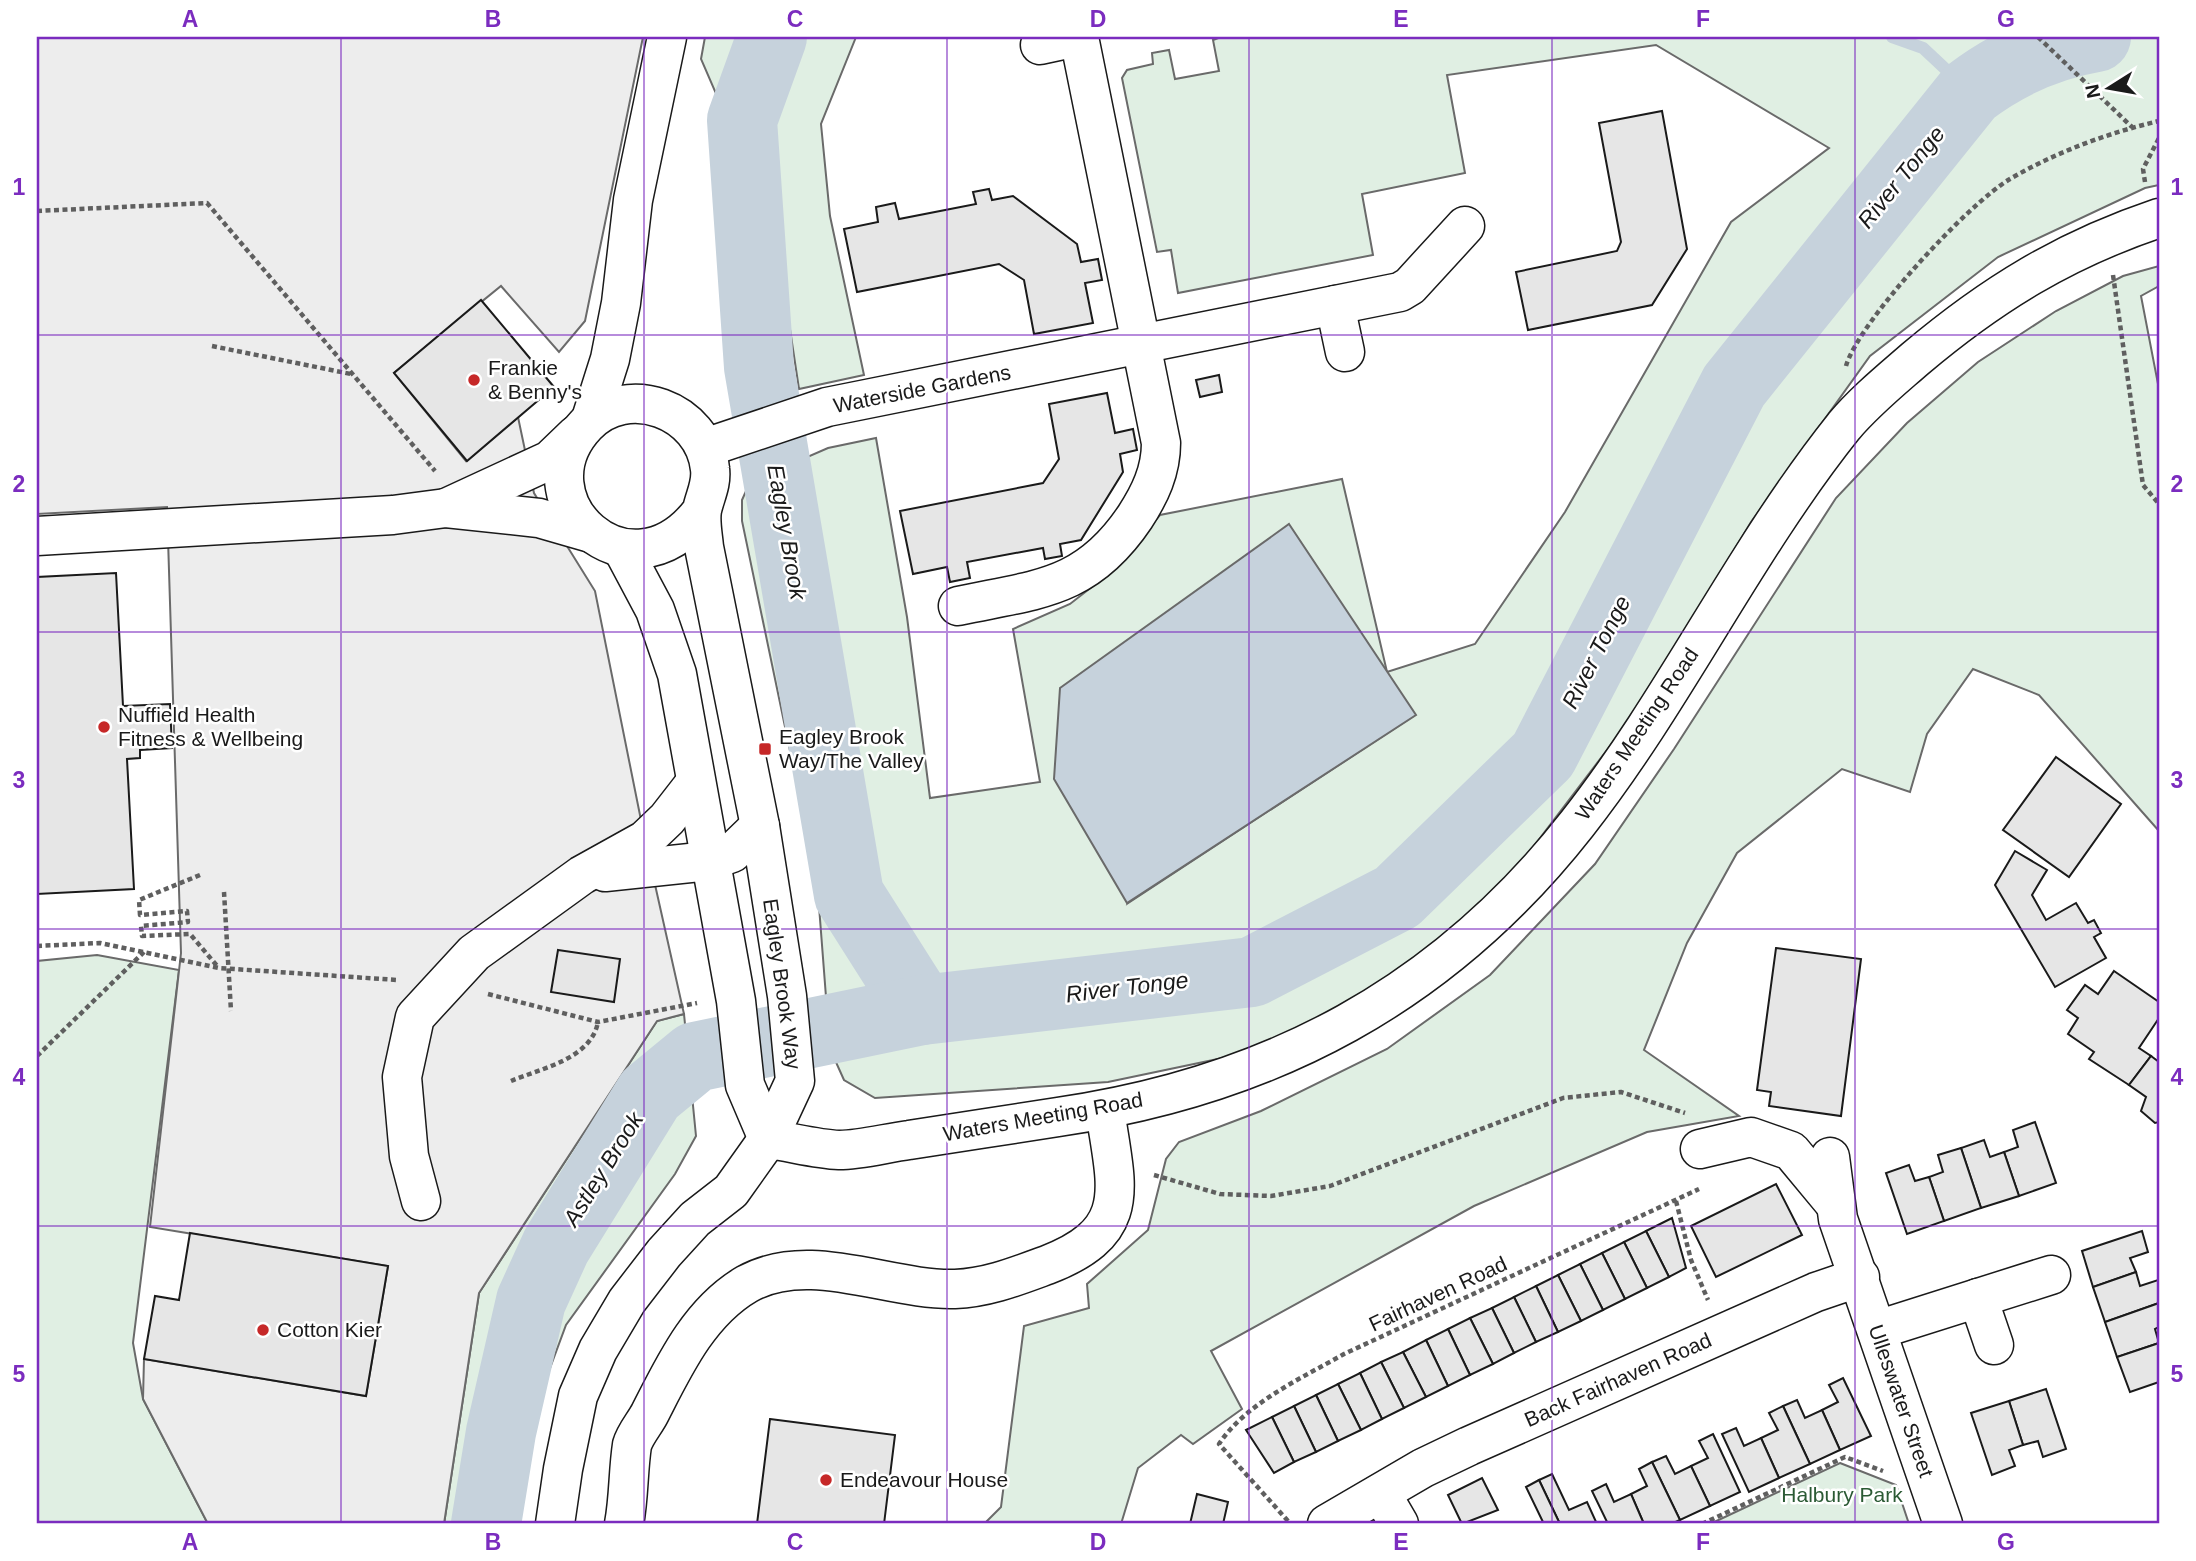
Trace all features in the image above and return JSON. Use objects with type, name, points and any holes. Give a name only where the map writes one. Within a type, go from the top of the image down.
[{"type":"street","points":[[555,1524],[578,1396],[598,1350],[627,1301],[664,1253],[695,1219],[731,1192],[768,1139],[745,1085],[736,1001],[677,674],[655,610],[606,540],[576,517],[567,497],[564,476],[567,454],[584,427],[610,359],[621,303],[633,200],[667,37]]},
{"type":"street","points":[[958,606],[1058,583],[1082,573],[1107,553],[1129,525],[1146,500],[1161,458],[1143,346],[1078,37],[1040,45]]},
{"type":"street","name":"Waters Meeting Road","points":[[768,1139],[839,1150],[1105,1110],[1203,1084],[1278,1059],[1329,1036],[1382,1005],[1448,955],[1509,901],[1576,826],[1636,744],[1771,527],[1847,423],[1942,336],[2029,275],[2097,241],[2159,218]]},
{"type":"street","name":"Waterside Gardens","points":[[721,442],[827,407],[1143,346],[1400,292],[1410,286],[1465,226]]},
{"type":"street","points":[[621,303],[628,351],[656,406]]},
{"type":"street","points":[[1335,305],[1345,352]]},
{"type":"street","points":[[37,536],[393,515],[454,504],[550,460],[584,427],[623,404],[656,406],[672,411],[691,427],[721,442],[710,469],[709,491],[701,512],[687,530],[667,543],[645,549],[606,540],[539,518],[454,504]]},
{"type":"street","name":"Eagley Brook Way","points":[[701,512],[704,547],[760,826],[787,996],[795,1081],[768,1139]]},
{"type":"street","points":[[421,1201],[409,1156],[402,1077],[415,1017],[474,953],[582,875],[645,840],[667,819],[695,783]]},
{"type":"street","points":[[582,875],[709,861],[732,853],[760,826]]},
{"type":"street","points":[[624,1524],[633,1442],[678,1356],[723,1301],[748,1283],[779,1273],[811,1271],[954,1289],[1001,1282],[1068,1257],[1105,1229],[1116,1194],[1105,1110]]},
{"type":"street","points":[[1700,1149],[1751,1137],[1791,1151],[1836,1206]]},
{"type":"street","points":[[1830,1157],[1836,1206]]},
{"type":"street","name":"Ulleswater Street","points":[[1836,1206],[1838,1219],[1943,1524]]},
{"type":"street","points":[[1877,1330],[2051,1275]]},
{"type":"street","name":"Back Fairhaven Road","points":[[1327,1524],[1390,1508],[1469,1446],[1816,1292],[1860,1277]]},
{"type":"street","points":[[1978,1298],[1994,1345]]},
{"type":"path","points":[[2038,37],[2133,127]]},
{"type":"path","points":[[1843,374],[1847,361],[1883,303],[1961,221],[2009,180],[2112,132],[2159,121]]},
{"type":"path","points":[[37,211],[207,203],[352,374],[454,504]]},
{"type":"path","points":[[2114,291],[2143,485],[2159,503]]},
{"type":"path","points":[[212,346],[352,374]]},
{"type":"path","points":[[200,875],[139,900],[140,915],[187,911],[188,922],[141,926],[142,936],[190,934],[219,968]]},
{"type":"path","points":[[224,892],[231,1011]]},
{"type":"path","points":[[37,946],[100,943],[219,968],[446,984],[598,1022],[697,1005]]},
{"type":"path","points":[[37,1056],[144,952]]},
{"type":"path","points":[[511,1081],[580,1052],[596,1033],[598,1022]]},
{"type":"path","points":[[1113,1163],[1220,1194],[1270,1196],[1330,1186],[1563,1098],[1621,1092],[1700,1149]]},
{"type":"path","name":"Fairhaven Road","points":[[1291,1524],[1219,1444],[1229,1429],[1289,1384],[1344,1354],[1676,1201],[1700,1149]]},
{"type":"path","points":[[1676,1201],[1691,1259],[1723,1333]]},
{"type":"path","points":[[1702,1524],[1845,1457],[1902,1478],[1925,1470]]},
{"type":"green space","points":[[705,37],[856,37],[821,124],[830,216],[864,375],[799,389],[775,230],[701,59]]},
{"type":"green space","points":[[1221,37],[2159,37],[2159,185],[2145,188],[1998,257],[1870,356],[1751,522],[1642,704],[1499,892],[1375,990],[1256,1051],[1108,1082],[875,1098],[844,1080],[830,1049],[817,880],[742,521],[742,500],[750,482],[828,448],[876,438],[907,617],[930,798],[1040,782],[1013,629],[1070,604],[1111,572],[1160,515],[1342,479],[1387,672],[1475,644],[1565,512],[1731,222],[1829,148],[1656,45],[1447,75],[1465,173],[1362,194],[1373,255],[1178,293],[1171,250],[1157,252],[1122,78],[1127,70],[1153,64],[1152,53],[1169,50],[1175,79],[1219,71],[1213,40]],"holes":[[[1289,525],[1415,715],[1128,903]]]},
{"type":"green space","points":[[2159,266],[2159,286],[2141,296],[2159,389],[2159,831],[2039,695],[1973,669],[1927,734],[1910,792],[1842,769],[1737,853],[1687,943],[1644,1050],[1739,1116],[1647,1132],[1474,1206],[1211,1351],[1242,1409],[1193,1444],[1181,1435],[1138,1468],[1121,1524],[984,1524],[1001,1507],[1024,1326],[1089,1308],[1087,1284],[1148,1230],[1166,1159],[1179,1142],[1261,1111],[1387,1049],[1490,975],[1595,864],[1674,749],[1836,498],[1907,423],[1978,362],[2056,311],[2123,276]]},
{"type":"green space","points":[[97,955],[179,970],[133,1343],[143,1399],[208,1524],[37,1524],[37,961]]},
{"type":"green space","points":[[684,1014],[696,1136],[675,1174],[566,1325],[536,1406],[509,1524],[444,1524],[479,1293],[657,1021]]},
{"type":"green space","name":"Halbury Park","points":[[1840,1463],[1896,1485],[1909,1524],[1710,1524]]},
{"type":"shaded area","points":[[37,37],[643,37],[585,321],[559,352],[501,286],[394,373],[466,461],[518,417],[534,493],[595,591],[645,840],[684,1014],[657,1021],[479,1293],[444,1524],[208,1524],[143,1399],[144,1359],[366,1396],[388,1266],[150,1227],[181,953],[167,507],[37,514]]},
{"type":"shaded area","points":[[1289,524],[1416,715],[1127,903],[1054,779],[1060,688]]},
{"type":"building","points":[[1662,111],[1687,249],[1652,305],[1528,330],[1516,272],[1617,251],[1621,242],[1599,123]]},
{"type":"building","points":[[989,189],[992,200],[1013,196],[1077,244],[1081,262],[1098,259],[1102,280],[1085,283],[1093,323],[1034,334],[1024,280],[999,264],[857,292],[844,229],[878,222],[876,207],[895,203],[899,219],[976,204],[973,192]]},
{"type":"building","name":"Frankie & Benny's","points":[[481,300],[554,387],[467,461],[394,373]]},
{"type":"building","points":[[1219,375],[1222,392],[1200,397],[1196,380]]},
{"type":"building","points":[[1107,393],[1115,433],[1133,429],[1137,450],[1120,454],[1123,472],[1081,540],[1060,544],[1062,556],[1045,559],[1043,548],[967,562],[970,578],[950,582],[947,567],[913,574],[900,511],[1043,483],[1059,459],[1049,404]]},
{"type":"building","name":"Nuffield Health Fitness & Wellbeing","points":[[116,573],[123,706],[170,704],[172,748],[140,750],[140,758],[127,759],[134,889],[37,894],[37,577]]},
{"type":"building","points":[[2056,757],[2121,804],[2069,877],[2003,830]]},
{"type":"building","points":[[2015,851],[2047,870],[2032,895],[2046,920],[2076,903],[2088,923],[2094,920],[2101,933],[2094,937],[2106,958],[2055,987],[1995,885]]},
{"type":"building","points":[[1776,948],[1861,959],[1841,1116],[1769,1106],[1771,1092],[1757,1090]]},
{"type":"building","points":[[558,950],[620,959],[614,1002],[551,992]]},
{"type":"building","points":[[2114,971],[2159,1002],[2159,1018],[2139,1048],[2151,1056],[2129,1085],[2089,1059],[2094,1052],[2068,1034],[2078,1018],[2067,1010],[2085,985],[2098,994]]},
{"type":"building","points":[[2151,1056],[2159,1062],[2159,1122],[2155,1123],[2141,1111],[2146,1097],[2129,1085]]},
{"type":"building","points":[[2035,1122],[2056,1183],[2019,1196],[2004,1152],[2018,1147],[2013,1130]]},
{"type":"building","points":[[1984,1140],[1990,1157],[2004,1152],[2019,1196],[1981,1208],[1961,1148]]},
{"type":"building","points":[[1961,1148],[1981,1208],[1944,1221],[1929,1177],[1943,1172],[1938,1155]]},
{"type":"building","points":[[1909,1165],[1915,1181],[1929,1177],[1944,1221],[1907,1234],[1886,1173]]},
{"type":"building","points":[[1776,1184],[1802,1235],[1716,1277],[1691,1226]]},
{"type":"building","points":[[1672,1218],[1686,1268],[1669,1277],[1646,1231]]},
{"type":"building","points":[[1646,1231],[1669,1277],[1647,1288],[1624,1242]]},
{"type":"building","points":[[2142,1231],[2148,1252],[2130,1258],[2136,1272],[2093,1287],[2082,1251]]},
{"type":"building","name":"Cotton Kier","points":[[190,1233],[388,1266],[366,1396],[144,1359],[155,1296],[179,1300]]},
{"type":"building","points":[[1624,1242],[1647,1288],[1625,1299],[1602,1253]]},
{"type":"building","points":[[1602,1253],[1625,1299],[1603,1310],[1580,1264]]},
{"type":"building","points":[[1580,1264],[1603,1310],[1581,1321],[1558,1275]]},
{"type":"building","points":[[2136,1272],[2140,1286],[2158,1280],[2159,1303],[2105,1322],[2093,1287]]},
{"type":"building","points":[[1558,1275],[1581,1321],[1558,1332],[1536,1286]]},
{"type":"building","points":[[1536,1286],[1558,1332],[1536,1342],[1514,1297]]},
{"type":"building","points":[[1514,1297],[1536,1342],[1514,1353],[1492,1308]]},
{"type":"building","points":[[2159,1303],[2159,1327],[2155,1329],[2159,1343],[2117,1357],[2105,1322]]},
{"type":"building","points":[[1492,1308],[1514,1353],[1493,1364],[1470,1318]]},
{"type":"building","points":[[1470,1318],[1493,1364],[1470,1375],[1448,1329]]},
{"type":"building","points":[[1448,1329],[1470,1375],[1448,1386],[1426,1340]]},
{"type":"building","points":[[1426,1340],[1448,1386],[1426,1397],[1403,1352]]},
{"type":"building","points":[[2159,1343],[2159,1382],[2130,1392],[2117,1357]]},
{"type":"building","points":[[1403,1352],[1426,1397],[1404,1408],[1381,1362]]},
{"type":"building","points":[[1381,1362],[1404,1408],[1382,1419],[1360,1373]]},
{"type":"building","points":[[1360,1373],[1382,1419],[1361,1430],[1338,1384]]},
{"type":"building","points":[[1843,1378],[1871,1436],[1840,1450],[1822,1410],[1838,1402],[1829,1385]]},
{"type":"building","points":[[1338,1384],[1361,1430],[1338,1441],[1316,1395]]},
{"type":"building","points":[[2046,1389],[2066,1449],[2043,1457],[2038,1441],[2023,1445],[2009,1401]]},
{"type":"building","points":[[1316,1395],[1338,1441],[1316,1452],[1294,1406]]},
{"type":"building","points":[[1797,1400],[1805,1418],[1822,1410],[1840,1450],[1810,1464],[1783,1406]]},
{"type":"building","points":[[2009,1401],[2023,1445],[2009,1450],[2015,1466],[1992,1475],[1971,1413]]},
{"type":"building","points":[[1294,1406],[1316,1452],[1294,1462],[1272,1417]]},
{"type":"building","points":[[1783,1406],[1810,1464],[1779,1478],[1761,1438],[1778,1430],[1769,1413]]},
{"type":"building","points":[[1272,1417],[1294,1462],[1274,1473],[1246,1430]]},
{"type":"building","name":"Endeavour House","points":[[770,1419],[895,1435],[884,1524],[757,1524]]},
{"type":"building","points":[[1736,1428],[1744,1446],[1761,1438],[1779,1478],[1749,1492],[1722,1434]]},
{"type":"building","points":[[1713,1434],[1740,1492],[1710,1506],[1691,1466],[1708,1458],[1699,1441]]},
{"type":"building","points":[[1666,1456],[1675,1474],[1691,1466],[1710,1506],[1680,1520],[1652,1462]]},
{"type":"building","points":[[1652,1462],[1680,1520],[1671,1524],[1644,1524],[1631,1494],[1647,1486],[1639,1469]]},
{"type":"building","points":[[1552,1474],[1569,1510],[1587,1502],[1597,1524],[1560,1524],[1539,1480]]},
{"type":"building","points":[[1482,1478],[1498,1510],[1462,1524],[1448,1495]]},
{"type":"building","points":[[1539,1480],[1560,1524],[1538,1524],[1543,1522],[1526,1487]]},
{"type":"building","points":[[1606,1484],[1614,1502],[1631,1494],[1644,1524],[1608,1524],[1592,1491]]},
{"type":"building","points":[[1197,1494],[1228,1502],[1223,1524],[1190,1524]]},
{"type":"waterway","name":"Eagley Brook","points":[[772,37],[742,120],[759,367],[849,895],[922,1010]]},
{"type":"waterway","points":[[1892,37],[1923,48],[1970,92]]},
{"type":"waterway","name":"River Tonge","points":[[486,1524],[501,1432],[531,1301],[556,1246],[650,1094],[695,1057],[922,1010],[1252,972],[1397,897],[1543,755],[1734,386],[1970,92],[2029,57],[2096,37]]},
{"type":"place","name":"Frankie & Benny's","points":[[474,380]]},
{"type":"place","name":"Nuffield Health Fitness & Wellbeing","points":[[104,727]]},
{"type":"place","name":"Eagley Brook Way/The Valley","points":[[765,749]]},
{"type":"place","name":"Cotton Kier","points":[[263,1330]]},
{"type":"place","name":"Endeavour House","points":[[826,1480]]},
{"type":"water label","name":"Astley Brook","points":[[603,1169]]}]
